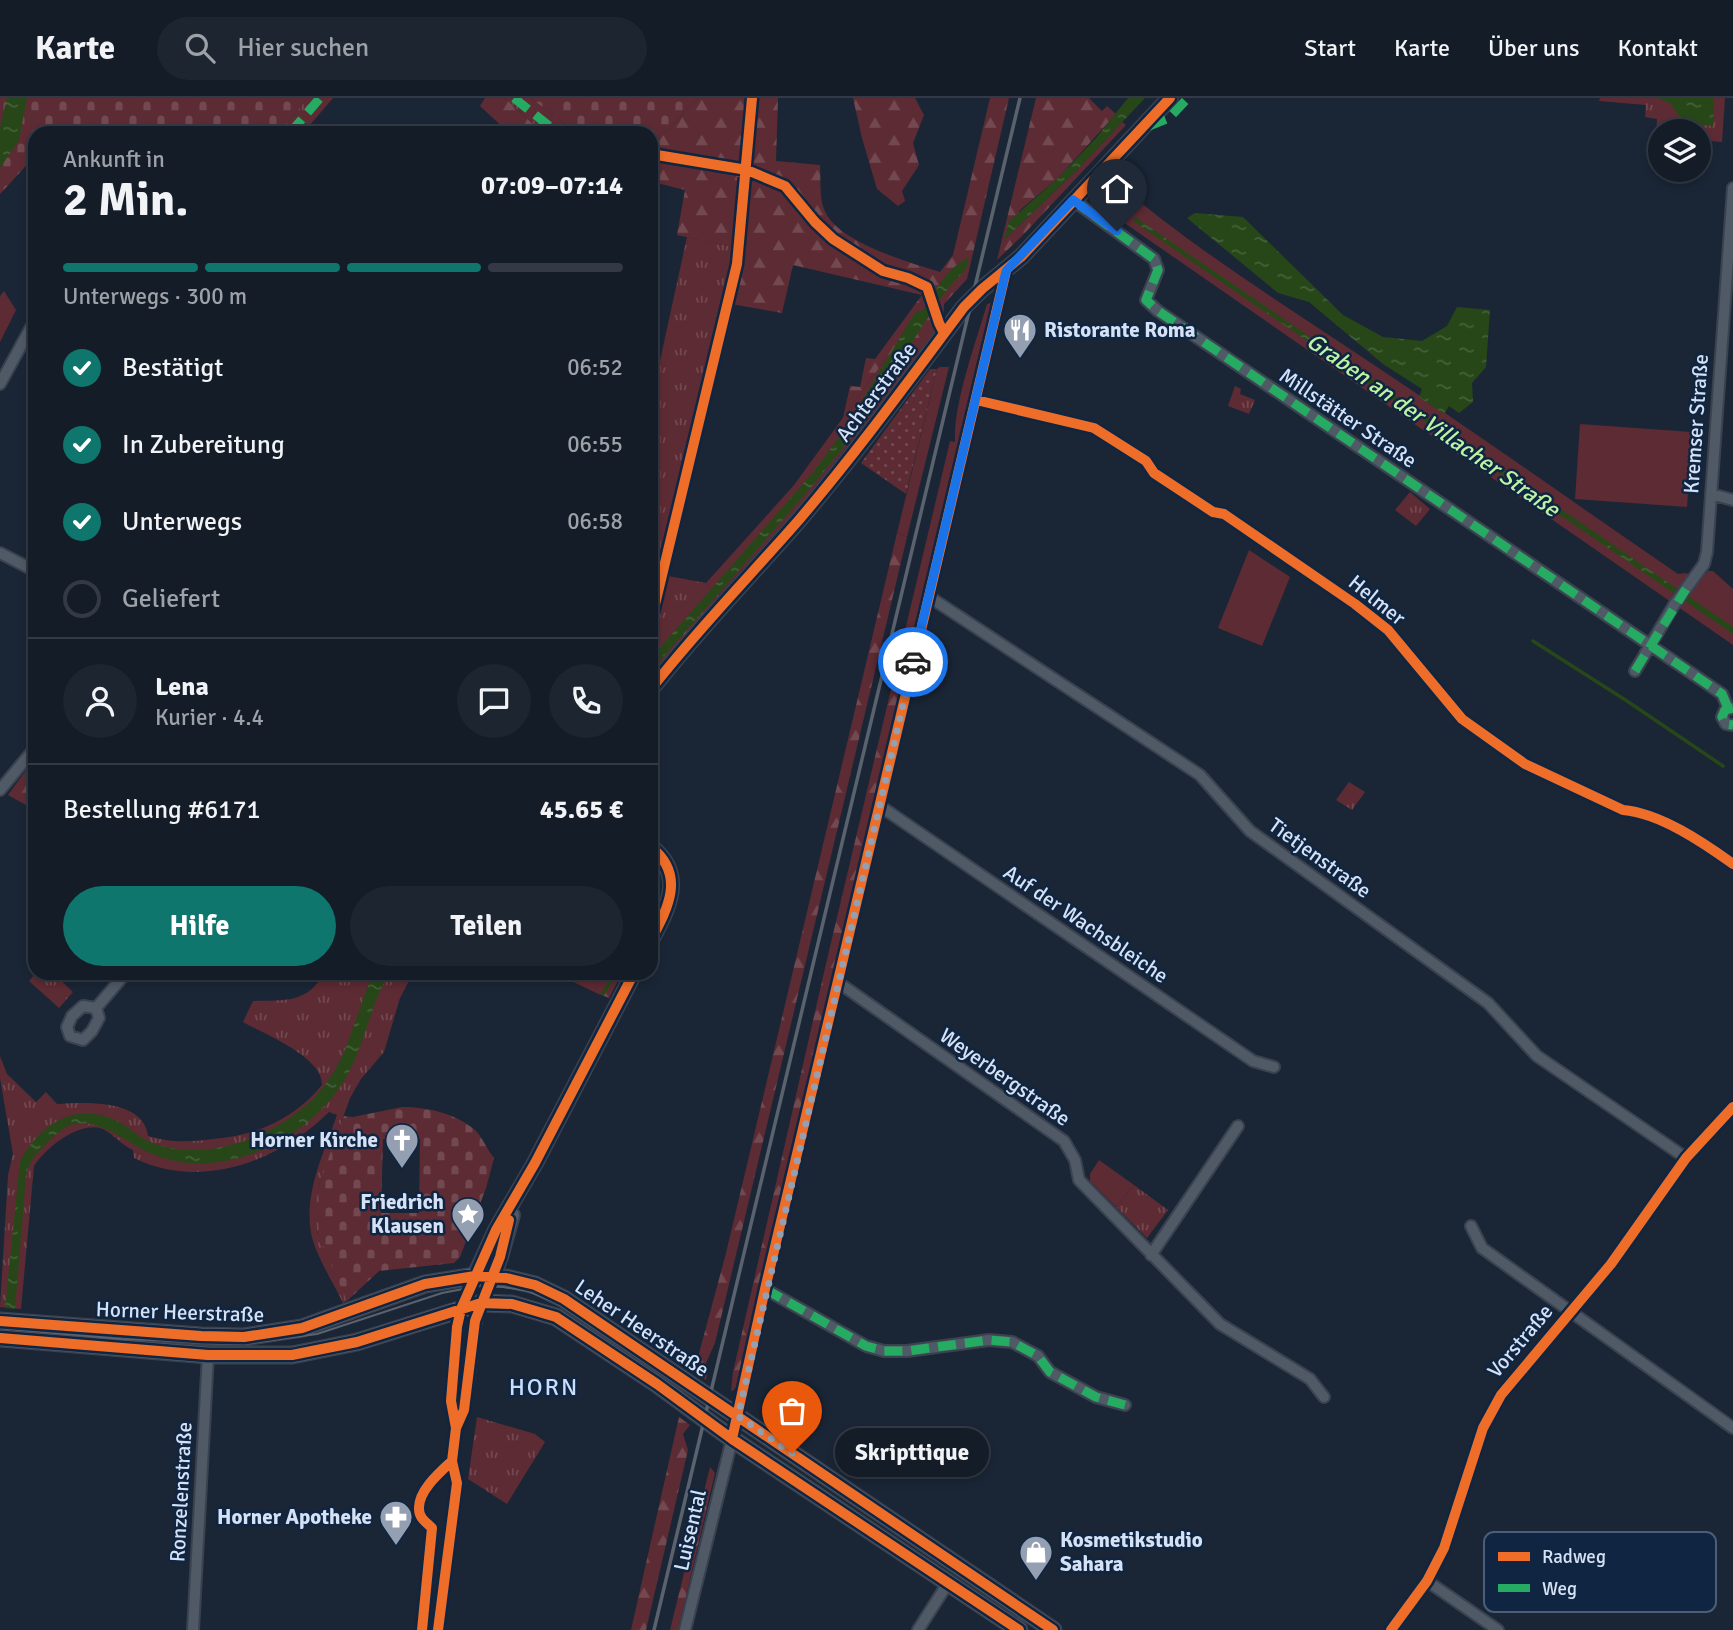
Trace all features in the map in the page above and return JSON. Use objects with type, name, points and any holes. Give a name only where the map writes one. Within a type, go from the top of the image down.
[{"type":"main road","points":[[481,1303],[484,1276]]},
{"type":"main road","points":[[461,1309],[484,1276]]},
{"type":"main road","name":"Horner Heerstraße","points":[[0,1321],[73,1328],[244,1337],[302,1328],[425,1284],[484,1276]]},
{"type":"main road","name":"Leher Heerstraße","points":[[484,1276],[535,1285],[564,1298],[1053,1630]]},
{"type":"main road","name":"Leher Heerstraße","points":[[461,1309],[481,1303],[512,1304],[555,1317],[1018,1630]]},
{"type":"main road","name":"Horner Heerstraße","points":[[0,1338],[208,1355],[292,1355],[333,1348],[430,1321],[461,1309]]},
{"type":"street","name":"Achterstraße","points":[[658,680],[859,448],[964,307],[1006,271],[1170,98]]},
{"type":"street","name":"Kremser Straße","points":[[1634,671],[1674,605],[1704,564],[1707,552],[1730,281],[1733,188]]},
{"type":"street","name":"Millstätter Straße","points":[[1073,200],[1154,259],[1158,270],[1146,299],[1158,311],[1649,646]]},
{"type":"street","name":"Luisental","points":[[685,1630],[738,1416],[765,1289],[1006,271]]},
{"type":"street","points":[[0,384],[28,333]]},
{"type":"street","name":"Helmer","points":[[976,400],[1094,428],[1146,461],[1154,473],[1213,512],[1224,514],[1355,604],[1395,638],[1462,719],[1525,764],[1623,810],[1636,811],[1699,839],[1733,864]]},
{"type":"street","points":[[1711,494],[1733,500]]},
{"type":"street","points":[[0,553],[28,568]]},
{"type":"street","name":"Tietjenstraße","points":[[928,596],[1200,775],[1250,831],[1488,1003],[1537,1056],[1686,1158]]},
{"type":"street","points":[[1649,646],[1721,694],[1730,708],[1722,717],[1726,724],[1733,725]]},
{"type":"street","points":[[0,790],[28,756]]},
{"type":"street","name":"Auf der Wachsbleiche","points":[[880,806],[1252,1061],[1274,1067]]},
{"type":"street","points":[[658,854],[668,865],[671,886],[669,906],[658,927]]},
{"type":"street","points":[[96,1007],[120,980]]},
{"type":"street","points":[[484,1276],[496,1230],[535,1163],[630,980]]},
{"type":"street","name":"Weyerbergstraße","points":[[839,983],[1064,1141],[1075,1160],[1079,1180],[1220,1324],[1310,1379],[1324,1397]]},
{"type":"street","name":"Vorstraße","points":[[1391,1630],[1427,1581],[1444,1548],[1483,1428],[1501,1395],[1611,1264],[1686,1158],[1733,1107]]},
{"type":"street","points":[[1151,1255],[1238,1126]]},
{"type":"street","points":[[1471,1226],[1482,1248],[1733,1428]]},
{"type":"street","points":[[765,1289],[866,1346],[884,1351],[907,1351],[989,1340],[1012,1342],[1038,1356],[1051,1371],[1084,1391],[1125,1405]]},
{"type":"street","points":[[438,1630],[457,1483],[452,1461],[456,1428],[464,1410],[475,1321],[481,1303]]},
{"type":"street","points":[[456,1428],[451,1401],[461,1309]]},
{"type":"street","name":"Ronzelenstraße","points":[[192,1630],[208,1355]]},
{"type":"street","points":[[1427,1581],[1498,1630]]},
{"type":"street","points":[[918,1630],[948,1583]]},
{"type":"green space","points":[[0,98],[308,98],[285,126],[28,126],[28,164],[0,194]]},
{"type":"green space","points":[[308,98],[333,98],[309,126],[285,126]]},
{"type":"green space","points":[[485,98],[505,98],[535,126],[501,126],[480,106]]},
{"type":"green space","points":[[505,98],[530,98],[568,126],[535,126]]},
{"type":"green space","points":[[530,98],[698,98],[658,140],[658,126],[568,126]]},
{"type":"green space","points":[[698,98],[778,98],[776,161],[820,165],[822,204],[831,221],[874,249],[940,272],[953,255],[990,98],[1009,98],[967,279],[944,304],[943,323],[919,355],[887,357],[843,418],[850,386],[860,387],[866,358],[875,359],[922,295],[793,265],[782,313],[731,304],[742,249],[677,235],[685,190],[658,183],[665,149],[658,147],[658,140]]},
{"type":"green space","points":[[853,98],[915,98],[924,115],[913,143],[919,165],[902,191],[905,201],[898,206],[877,189]]},
{"type":"green space","points":[[1036,98],[1089,98],[1102,111],[1107,106],[1116,114],[1057,179],[1020,210],[1006,238],[1077,170],[1122,122],[1126,125],[997,260]]},
{"type":"green space","points":[[1600,98],[1725,98],[1722,142],[1711,141],[1711,119],[1657,119],[1645,117],[1646,105],[1599,101]]},
{"type":"green space","points":[[658,148],[665,149],[658,179]]},
{"type":"green space","points":[[1113,180],[1209,254],[1678,574],[1686,573],[1700,580],[1708,571],[1713,571],[1733,589],[1733,645],[1100,206],[1096,199]]},
{"type":"green space","points":[[687,237],[742,249],[731,304],[735,304],[668,576],[706,583],[719,595],[658,668],[658,370]]},
{"type":"green space","points":[[4,291],[16,310],[0,342],[0,296]]},
{"type":"green space","points":[[991,300],[995,300],[904,684],[893,681],[950,441],[955,442],[955,427],[966,373],[987,304],[991,303]]},
{"type":"green space","points":[[919,355],[800,506],[719,595],[706,583],[794,485],[887,357]]},
{"type":"green space","points":[[949,367],[907,537],[897,533],[937,369]]},
{"type":"green space","points":[[930,369],[937,369],[906,494],[861,463]]},
{"type":"green space","points":[[1235,386],[1241,389],[1240,394],[1255,400],[1249,414],[1228,406]]},
{"type":"green space","points":[[1580,424],[1692,432],[1687,507],[1575,499]]},
{"type":"green space","points":[[1410,492],[1430,509],[1416,526],[1395,510]]},
{"type":"green space","points":[[897,533],[907,537],[715,1343],[706,1363],[706,1380],[694,1372],[726,1253]]},
{"type":"green space","points":[[1249,550],[1290,577],[1262,646],[1218,628]]},
{"type":"green space","points":[[893,681],[904,684],[740,1381],[731,1391],[733,1372],[825,968]]},
{"type":"green space","points":[[28,768],[28,806],[8,795]]},
{"type":"green space","points":[[1349,782],[1365,792],[1352,810],[1336,800]]},
{"type":"green space","points":[[60,980],[73,992],[59,1008],[29,981]]},
{"type":"green space","points":[[319,980],[409,980],[400,998],[384,1052],[361,1079],[350,1098],[319,1185],[316,1205],[317,1232],[347,1301],[343,1303],[320,1259],[311,1233],[310,1203],[313,1188],[337,1115],[329,1112],[287,1144],[263,1157],[212,1171],[185,1172],[159,1168],[134,1158],[133,1150],[100,1128],[81,1129],[62,1138],[34,1166],[21,1309],[0,1307],[8,1175],[13,1154],[0,1078],[0,1056],[7,1074],[36,1102],[46,1092],[57,1104],[112,1105],[136,1115],[144,1124],[148,1136],[165,1140],[196,1141],[245,1134],[273,1124],[299,1108],[322,1085],[320,1075],[303,1056],[243,1022],[253,1001],[294,998]]},
{"type":"green space","points":[[569,980],[600,980],[594,992]]},
{"type":"green space","points":[[600,980],[618,980],[609,998],[594,992]]},
{"type":"green space","points":[[402,1107],[440,1112],[459,1119],[475,1130],[494,1158],[486,1188],[460,1257],[454,1263],[379,1271],[347,1301],[322,1248],[317,1231],[316,1201],[327,1157],[344,1116],[353,1117]],"holes":[[[383,1139],[420,1139],[419,1213],[381,1213]]]},
{"type":"green space","points":[[1099,1160],[1134,1185],[1116,1207],[1090,1181],[1090,1174]]},
{"type":"green space","points":[[1134,1185],[1168,1210],[1147,1238],[1116,1207]]},
{"type":"green space","points":[[477,1417],[535,1434],[545,1442],[507,1504],[468,1479]]},
{"type":"green space","points":[[679,1417],[690,1425],[683,1434],[688,1450],[646,1630],[631,1630]]},
{"type":"green space","points":[[710,1467],[715,1473],[678,1630],[670,1630]]},
{"type":"water","points":[[7,98],[27,98],[19,140],[0,168],[0,127]]},
{"type":"water","points":[[1128,98],[1145,98],[1077,170],[1004,240],[1009,221],[1057,179],[1096,138]]},
{"type":"water","points":[[1657,98],[1714,98],[1713,126],[1711,119],[1681,119],[1670,103]]},
{"type":"water","points":[[1195,213],[1243,217],[1343,315],[1383,337],[1422,341],[1447,326],[1457,307],[1490,310],[1486,367],[1472,383],[1473,402],[1459,413],[1449,406],[1444,414],[1419,397],[1422,389],[1383,364],[1309,302],[1278,293],[1187,218]]},
{"type":"water","name":"Graben an der Villacher Straße","points":[[1135,217],[1733,627],[1733,634],[1133,221]]},
{"type":"water","points":[[969,257],[966,269],[937,303],[842,449],[658,663],[658,650],[815,470],[846,427],[916,311],[922,311],[947,274]]},
{"type":"water","points":[[371,980],[386,980],[351,1068],[332,1098],[296,1131],[270,1146],[226,1161],[195,1164],[157,1156],[99,1126],[77,1124],[60,1131],[35,1156],[26,1175],[15,1309],[5,1308],[20,1161],[38,1136],[60,1120],[87,1114],[101,1115],[117,1121],[148,1141],[171,1148],[195,1150],[245,1141],[290,1118],[325,1085],[341,1059]]},
{"type":"waterway","points":[[1533,641],[1723,766]]},
{"type":"waterway","points":[[603,994],[611,980]]},
{"type":"tram line","points":[[0,1328],[121,1339],[250,1343],[317,1334],[442,1293],[479,1286],[528,1291],[557,1303],[588,1322],[1041,1630]]},
{"type":"railway","points":[[654,1630],[1020,98]]},
{"type":"marked path","points":[[296,126],[320,98]]},
{"type":"marked path","points":[[514,98],[549,126]]},
{"type":"marked path","points":[[1149,126],[1169,118],[1188,98]]},
{"type":"marked path","points":[[1073,200],[1154,259],[1158,270],[1146,300],[1158,311],[1722,694],[1728,708]]},
{"type":"marked path","points":[[1635,671],[1686,589]]},
{"type":"marked path","points":[[1733,708],[1725,710],[1722,717],[1726,724],[1733,725]]},
{"type":"marked path","points":[[765,1289],[866,1346],[884,1351],[907,1351],[989,1340],[1012,1342],[1038,1356],[1050,1372],[1096,1397],[1125,1405]]},
{"type":"cycle path","points":[[658,592],[737,264],[752,98]]},
{"type":"cycle path","points":[[658,680],[820,495],[964,307],[1021,257],[1170,98]]},
{"type":"cycle path","points":[[658,155],[747,170],[785,186],[833,239],[883,271],[927,287],[944,333]]},
{"type":"cycle path","points":[[732,1439],[765,1289],[1006,271]]},
{"type":"cycle path","points":[[976,400],[1094,428],[1146,461],[1154,473],[1213,512],[1224,514],[1355,604],[1388,630],[1462,719],[1525,764],[1623,810],[1637,812],[1666,823],[1695,838],[1733,864]]},
{"type":"cycle path","points":[[658,854],[668,869],[671,880],[668,904],[658,926]]},
{"type":"cycle path","points":[[438,1630],[457,1483],[452,1461],[456,1428],[451,1401],[461,1309],[496,1230],[535,1163],[630,980]]},
{"type":"cycle path","points":[[1391,1630],[1427,1581],[1444,1548],[1483,1428],[1501,1395],[1611,1264],[1686,1158],[1733,1107]]},
{"type":"cycle path","points":[[456,1428],[464,1410],[475,1321],[500,1257],[509,1220]]},
{"type":"cycle path","points":[[0,1321],[244,1337],[302,1328],[425,1284],[475,1276],[506,1278],[535,1285],[564,1299],[1053,1630]]},
{"type":"cycle path","points":[[0,1338],[208,1355],[292,1355],[357,1342],[481,1303],[512,1304],[556,1317],[657,1384],[732,1439],[1019,1630]]},
{"type":"cycle path","points":[[422,1630],[432,1528],[420,1515],[420,1502],[431,1482],[452,1461]]},
{"type":"way so far","points":[[792,1453],[738,1416],[765,1289],[913,662]]},
{"type":"place","name":"Ristorante Roma","points":[[1020,360]]},
{"type":"place","name":"Horner Kirche","points":[[402,1170]]},
{"type":"place","name":"Friedrich Klausen","points":[[468,1244]]},
{"type":"place","name":"Skripttique","points":[[792,1453]]},
{"type":"place","name":"Horner Apotheke","points":[[396,1547]]},
{"type":"place","name":"Kosmetikstudio Sahara","points":[[1036,1582]]},
{"type":"district","name":"HORN","points":[[544,1387]]},
{"type":"route","points":[[913,662],[1006,271],[1073,200],[1117,231]]}]
